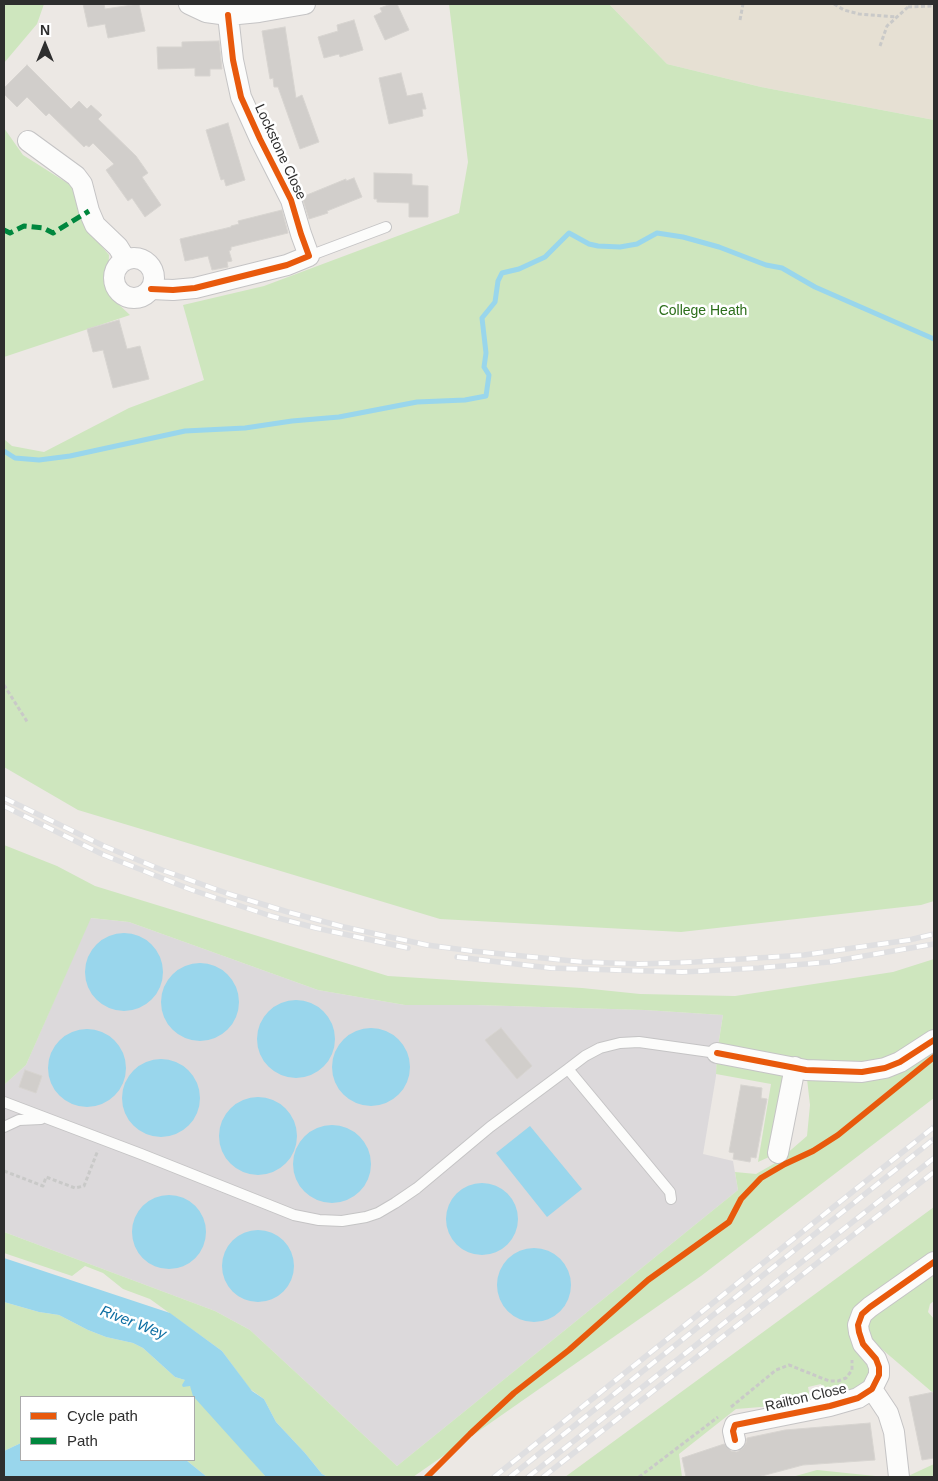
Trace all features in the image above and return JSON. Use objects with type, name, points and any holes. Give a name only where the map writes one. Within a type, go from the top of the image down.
[{"type":"street","points":[[189,4],[206,12],[228,15],[260,12],[305,4]]},
{"type":"street","name":"Lockstone Close","points":[[228,15],[233,60],[241,97],[291,200],[310,256]]},
{"type":"street","points":[[28,140],[76,176],[82,184],[95,225],[118,247],[126,260]]},
{"type":"street","points":[[151,289],[195,288],[287,265],[310,256]]},
{"type":"street","points":[[138,258],[149,265],[154,277],[151,289],[146,294],[134,298],[127,297],[117,289],[114,282],[116,269],[126,260],[138,258]]},
{"type":"street","points":[[716,1053],[814,1070],[862,1072],[885,1068],[900,1062],[934,1040]]},
{"type":"street","points":[[778,1153],[795,1067]]},
{"type":"street","points":[[899,1477],[894,1432],[888,1413],[872,1389],[879,1375],[879,1367],[872,1354],[863,1344],[858,1325],[862,1314],[870,1306],[934,1262]]},
{"type":"street","name":"Railton Close","points":[[735,1440],[732,1431],[735,1425],[830,1406],[858,1398],[872,1389]]},
{"type":"lane","points":[[310,256],[386,227]]},
{"type":"lane","points":[[5,1105],[141,1154],[294,1215],[319,1220],[353,1220],[378,1213],[417,1188],[490,1127],[586,1056],[600,1048],[620,1043],[639,1042],[716,1053]]},
{"type":"lane","points":[[568,1069],[670,1192],[671,1199]]},
{"type":"lane","points":[[4,1127],[19,1120],[48,1119]]},
{"type":"path","points":[[740,20],[743,4]]},
{"type":"path","points":[[834,4],[844,10],[859,14],[897,17]]},
{"type":"path","points":[[880,46],[887,26],[909,6],[933,5]]},
{"type":"path","points":[[4,685],[28,723]]},
{"type":"path","points":[[4,1172],[43,1186],[46,1177],[75,1188],[84,1186],[103,1140]]},
{"type":"path","points":[[639,1477],[707,1426],[776,1370],[789,1364],[829,1381],[838,1381],[846,1378],[852,1370],[852,1359],[849,1354]]},
{"type":"shaded area","points":[[609,4],[934,4],[934,120],[761,87],[667,64]]},
{"type":"shaded area","points":[[90,918],[129,922],[318,990],[405,1005],[645,1010],[723,1015],[717,1053],[716,1076],[703,1154],[733,1161],[738,1190],[397,1466],[250,1330],[215,1311],[4,1232],[4,1085],[26,1065]]},
{"type":"green space","points":[[4,4],[44,4],[37,24],[4,63]]},
{"type":"green space","name":"College Heath","points":[[449,4],[609,4],[667,64],[761,87],[934,120],[934,901],[921,905],[681,932],[440,919],[78,810],[4,767],[4,439],[12,446],[44,452],[129,408],[204,380],[183,305],[264,286],[459,213],[468,162]]},
{"type":"green space","points":[[4,128],[23,155],[72,186],[85,226],[109,255],[108,278],[114,300],[130,315],[4,357]]},
{"type":"green space","points":[[4,845],[57,866],[95,886],[388,976],[582,988],[640,994],[735,996],[893,972],[934,959],[934,1098],[701,1276],[413,1477],[328,1477],[322,1474],[276,1422],[264,1399],[250,1389],[222,1351],[150,1299],[123,1289],[103,1273],[85,1266],[72,1276],[4,1253],[4,1232],[215,1311],[250,1330],[397,1466],[738,1190],[735,1172],[756,1174],[777,1162],[807,1136],[810,1105],[806,1070],[795,1067],[778,1153],[758,1162],[771,1084],[716,1074],[723,1015],[645,1010],[405,1005],[318,990],[129,922],[91,918],[26,1065],[4,1085]]},
{"type":"green space","points":[[934,1207],[934,1301],[930,1304],[928,1312],[934,1319],[934,1392],[849,1321],[879,1367],[872,1389],[830,1406],[821,1384],[808,1387],[811,1403],[736,1409],[679,1454],[682,1477],[565,1477]]},
{"type":"green space","points":[[4,1302],[39,1312],[59,1315],[88,1330],[106,1337],[133,1343],[143,1348],[175,1377],[185,1380],[266,1477],[207,1477],[187,1461],[195,1461],[195,1396],[20,1396],[20,1443],[4,1451]]},
{"type":"green space","points":[[934,1464],[934,1477],[906,1477]]},
{"type":"green space","points":[[817,1470],[885,1477],[792,1477]]},
{"type":"water","points":[[124,933],[139,936],[151,945],[160,957],[163,972],[160,987],[151,999],[139,1008],[124,1011],[109,1008],[97,999],[88,987],[85,972],[88,957],[97,945],[109,936]]},
{"type":"water","points":[[200,963],[215,966],[227,975],[236,987],[239,1002],[236,1017],[227,1029],[215,1038],[200,1041],[185,1038],[173,1029],[164,1017],[161,1002],[164,987],[173,975],[185,966]]},
{"type":"water","points":[[296,1000],[311,1003],[323,1012],[332,1024],[335,1039],[332,1054],[323,1066],[311,1075],[296,1078],[281,1075],[269,1066],[260,1054],[257,1039],[260,1024],[269,1012],[281,1003]]},
{"type":"water","points":[[371,1028],[386,1031],[398,1040],[407,1052],[410,1067],[407,1082],[398,1094],[386,1103],[371,1106],[356,1103],[344,1094],[335,1082],[332,1067],[335,1052],[344,1040],[356,1031]]},
{"type":"water","points":[[87,1029],[102,1032],[114,1041],[123,1053],[126,1068],[123,1083],[114,1095],[102,1104],[87,1107],[72,1104],[60,1095],[51,1083],[48,1068],[51,1053],[60,1041],[72,1032]]},
{"type":"water","points":[[161,1059],[176,1062],[188,1071],[197,1083],[200,1098],[197,1113],[188,1125],[176,1134],[161,1137],[146,1134],[134,1125],[125,1113],[122,1098],[125,1083],[134,1071],[146,1062]]},
{"type":"water","points":[[258,1097],[273,1100],[285,1109],[294,1121],[297,1136],[294,1151],[285,1163],[273,1172],[258,1175],[243,1172],[231,1163],[222,1151],[219,1136],[222,1121],[231,1109],[243,1100]]},
{"type":"water","points":[[332,1125],[347,1128],[359,1137],[368,1149],[371,1164],[368,1179],[359,1191],[347,1200],[332,1203],[317,1200],[305,1191],[296,1179],[293,1164],[296,1149],[305,1137],[317,1128]]},
{"type":"water","points":[[530,1126],[582,1189],[547,1217],[496,1153]]},
{"type":"water","points":[[489,1183],[508,1193],[516,1205],[518,1219],[516,1233],[508,1245],[496,1253],[475,1255],[456,1245],[448,1233],[446,1212],[456,1193],[468,1185]]},
{"type":"water","points":[[169,1195],[183,1198],[195,1206],[203,1218],[206,1232],[203,1246],[195,1258],[183,1266],[169,1269],[155,1266],[143,1258],[135,1246],[132,1232],[135,1218],[143,1206],[155,1198]]},
{"type":"water","points":[[258,1230],[278,1236],[288,1246],[294,1266],[288,1286],[278,1296],[258,1302],[238,1296],[228,1286],[222,1266],[228,1246],[238,1236]]},
{"type":"water","points":[[534,1248],[548,1251],[560,1259],[568,1271],[571,1285],[568,1299],[560,1311],[548,1319],[534,1322],[520,1319],[508,1311],[500,1299],[497,1285],[500,1271],[508,1259],[520,1251]]},
{"type":"water","name":"River Wey","points":[[4,1258],[170,1313],[222,1351],[252,1391],[264,1399],[276,1422],[322,1474],[328,1477],[266,1477],[193,1396],[190,1386],[183,1387],[182,1385],[185,1380],[175,1377],[143,1348],[133,1343],[106,1337],[88,1330],[59,1315],[39,1312],[4,1302]]},
{"type":"water","points":[[20,1443],[20,1461],[187,1461],[207,1477],[4,1477],[4,1451]]},
{"type":"building","points":[[83,4],[104,4],[105,9],[139,4],[145,31],[108,38],[105,24],[88,27]]},
{"type":"building","points":[[397,4],[409,30],[385,40],[374,16],[382,12],[380,8]]},
{"type":"building","points":[[354,20],[363,50],[340,57],[339,54],[324,58],[318,37],[338,31],[337,25]]},
{"type":"building","points":[[285,27],[296,98],[302,95],[319,142],[300,149],[278,87],[274,87],[273,78],[270,79],[262,31]]},
{"type":"building","points":[[219,41],[222,69],[210,69],[210,76],[195,76],[195,68],[158,69],[157,47],[182,47],[182,42]]},
{"type":"building","points":[[27,65],[71,109],[79,101],[87,109],[91,105],[102,115],[98,119],[136,156],[148,173],[142,177],[161,205],[145,217],[132,198],[128,201],[106,170],[114,164],[93,143],[89,147],[86,145],[84,147],[49,113],[46,116],[27,97],[17,107],[4,94],[4,88]]},
{"type":"building","points":[[401,73],[407,96],[422,93],[426,109],[422,109],[423,116],[389,124],[379,78]]},
{"type":"building","points":[[228,123],[245,180],[226,186],[224,179],[221,180],[206,130]]},
{"type":"building","points":[[374,173],[412,174],[412,185],[428,186],[428,217],[409,217],[409,203],[377,202],[377,199],[374,199]]},
{"type":"building","points":[[354,178],[362,197],[327,211],[328,213],[309,219],[302,197],[346,179],[346,181]]},
{"type":"building","points":[[282,210],[288,233],[231,247],[229,251],[232,261],[227,262],[228,267],[212,270],[208,256],[185,261],[180,239],[231,227],[239,224],[238,221]]},
{"type":"building","points":[[119,320],[127,349],[140,346],[149,379],[113,388],[103,350],[93,352],[87,329]]},
{"type":"building","points":[[501,1028],[532,1066],[517,1079],[485,1040]]},
{"type":"building","points":[[25,1070],[42,1076],[36,1093],[19,1087]]},
{"type":"building","points":[[741,1085],[762,1088],[761,1098],[767,1099],[756,1158],[751,1157],[750,1162],[733,1159],[734,1153],[729,1152]]},
{"type":"building","points":[[934,1392],[934,1458],[922,1460],[909,1397]]},
{"type":"building","points":[[870,1423],[875,1460],[803,1465],[758,1477],[686,1477],[682,1458],[724,1444],[731,1451],[737,1452],[743,1448],[747,1438],[785,1430]]},
{"type":"waterway","points":[[4,451],[15,458],[39,460],[70,456],[185,431],[245,428],[339,417],[417,402],[465,400],[486,396],[489,375],[484,367],[486,353],[482,318],[495,302],[498,281],[502,273],[519,269],[545,257],[569,233],[589,244],[598,246],[620,247],[637,244],[657,233],[683,237],[719,247],[766,265],[782,268],[815,287],[934,339]]},
{"type":"railway","points":[[4,798],[104,846],[162,870],[229,894],[344,927],[427,945],[583,962],[639,964],[804,955],[909,940],[934,934]]},
{"type":"railway","points":[[4,806],[104,855],[192,890],[271,916],[408,948]]},
{"type":"railway","points":[[457,957],[550,968],[682,972],[829,962],[934,944]]},
{"type":"railway","points":[[494,1477],[934,1127]]},
{"type":"railway","points":[[510,1477],[934,1139]]},
{"type":"railway","points":[[528,1477],[934,1158]]},
{"type":"railway","points":[[543,1477],[934,1172]]},
{"type":"marked path","points":[[4,230],[10,233],[24,226],[43,228],[53,233],[89,211]]},
{"type":"cycle path","points":[[151,289],[195,288],[287,265],[309,256],[291,200],[241,97],[233,60],[228,15]]},
{"type":"cycle path","points":[[717,1053],[806,1070],[862,1072],[885,1068],[900,1062],[934,1040]]},
{"type":"cycle path","points":[[427,1477],[514,1393],[569,1350],[648,1280],[729,1222],[741,1199],[761,1178],[813,1151],[838,1135],[934,1057]]},
{"type":"cycle path","points":[[735,1440],[733,1431],[735,1425],[830,1406],[858,1398],[872,1389],[879,1375],[879,1367],[876,1359],[863,1344],[859,1332],[858,1325],[862,1314],[934,1262]]}]
